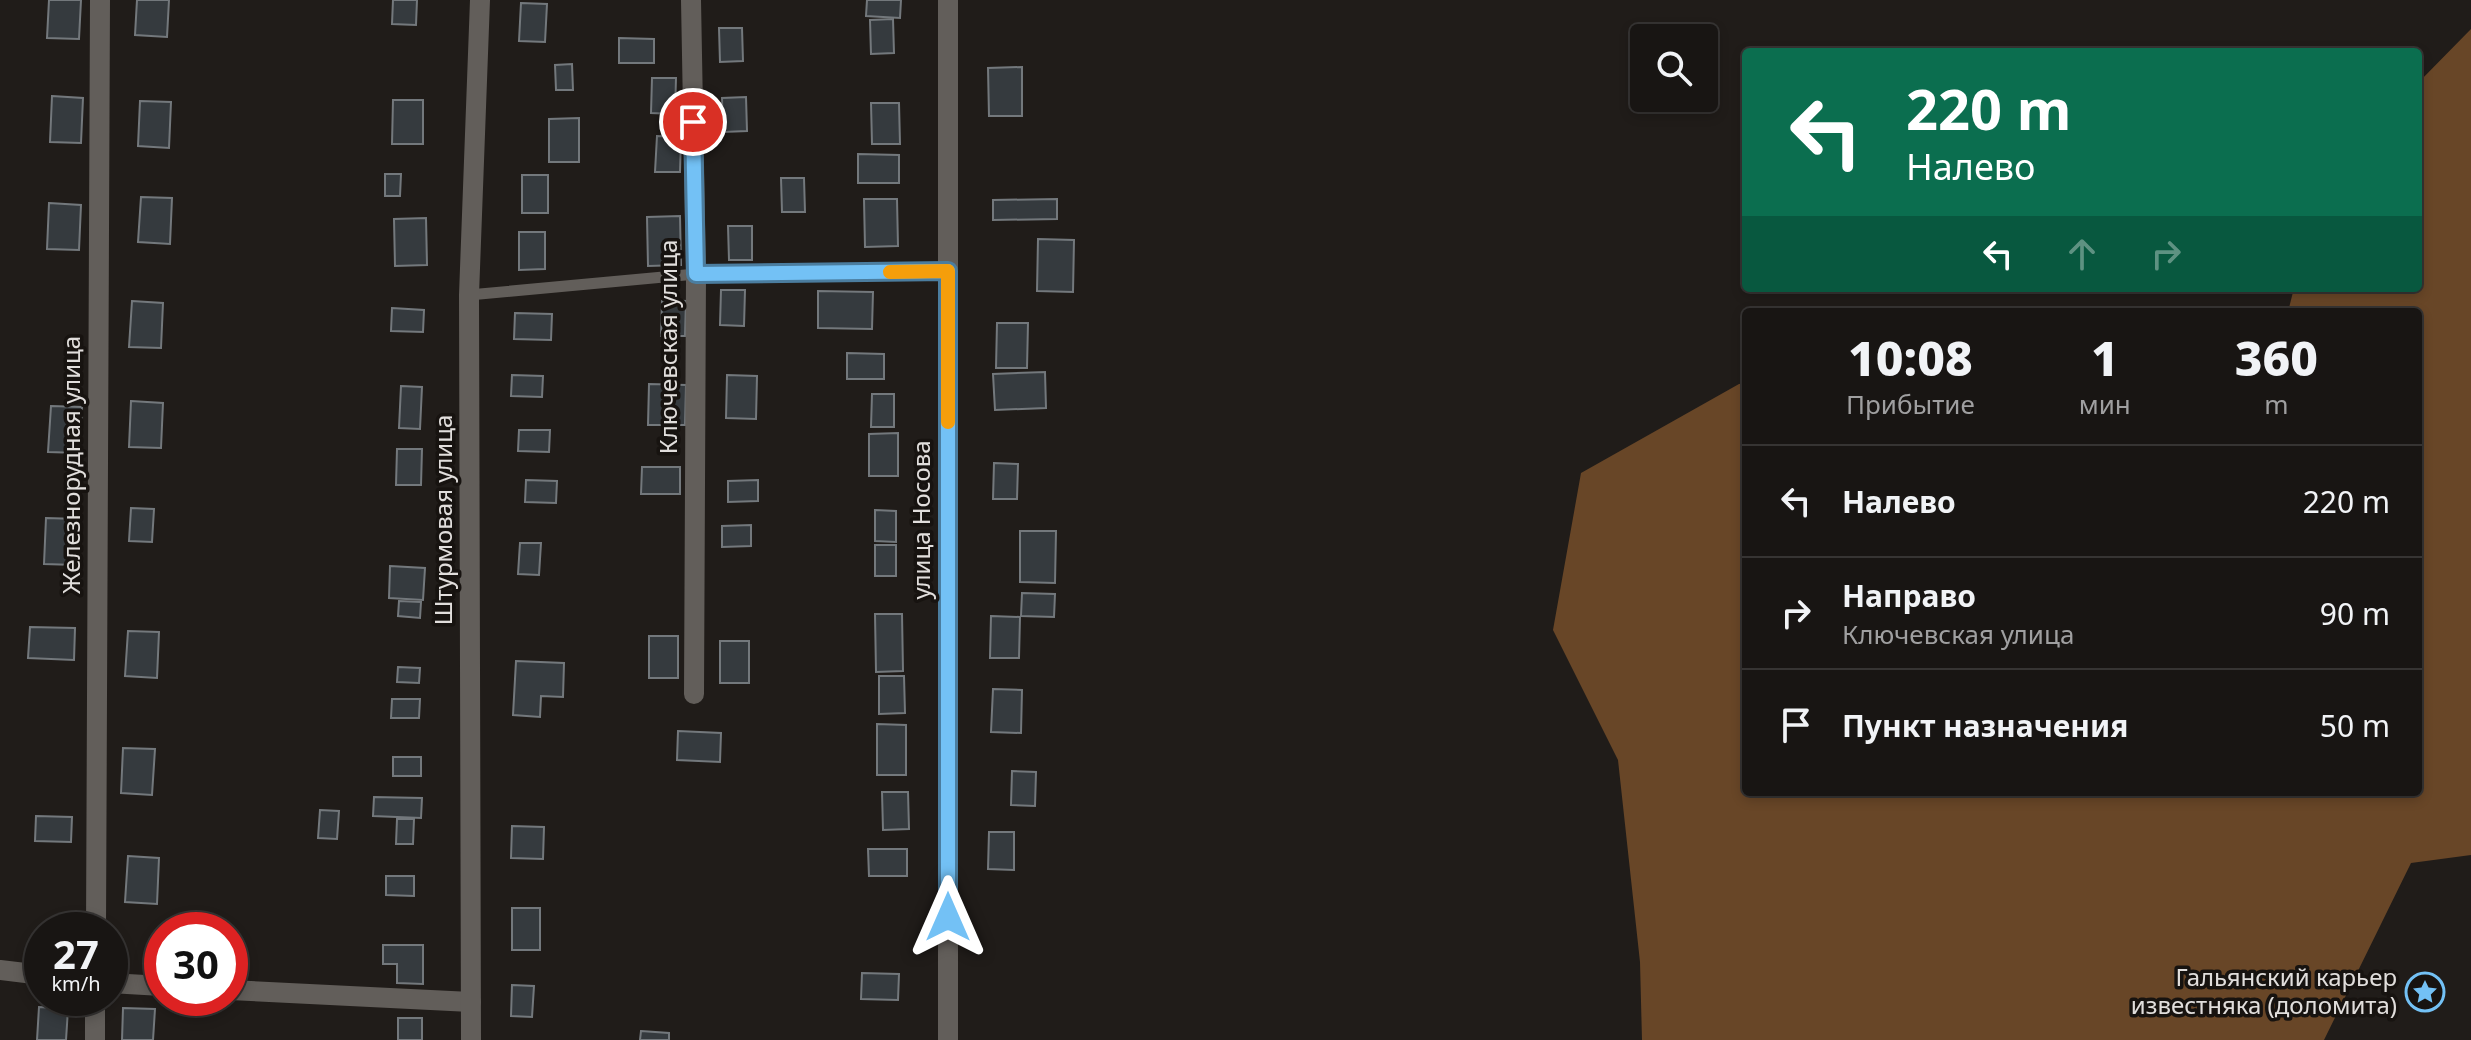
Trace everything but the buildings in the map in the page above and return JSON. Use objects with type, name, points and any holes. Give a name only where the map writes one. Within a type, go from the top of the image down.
[{"type":"street","name":"Железнорудная улица","points":[[96,912],[100,0]]},
{"type":"street","name":"Штурмовая улица","points":[[471,1040],[469,295],[480,0]]},
{"type":"street","name":"Ключевская улица","points":[[691,0],[696,274],[694,694]]},
{"type":"street","name":"улица Носова","points":[[948,0],[948,1040]]},
{"type":"street","points":[[0,970],[24,973]]},
{"type":"street","points":[[248,991],[471,1002]]},
{"type":"street","points":[[95,1016],[95,1040]]},
{"type":"lane","points":[[469,295],[696,274],[948,271]]},
{"type":"shaded area","points":[[2471,29],[2471,855],[2411,863],[2324,1040],[1642,1040],[1640,962],[1618,760],[1553,630],[1581,473],[1739,384],[1742,384],[1742,796],[2422,796],[2422,308],[2289,308],[2293,292],[2422,292],[2422,79]]},
{"type":"slow traffic","points":[[890,272],[948,271],[948,422]]},
{"type":"place","name":"Гальянский карьер известняка (доломита)","points":[[2425,992]]},
{"type":"route","points":[[693,122],[696,274],[948,271],[948,917]]}]
